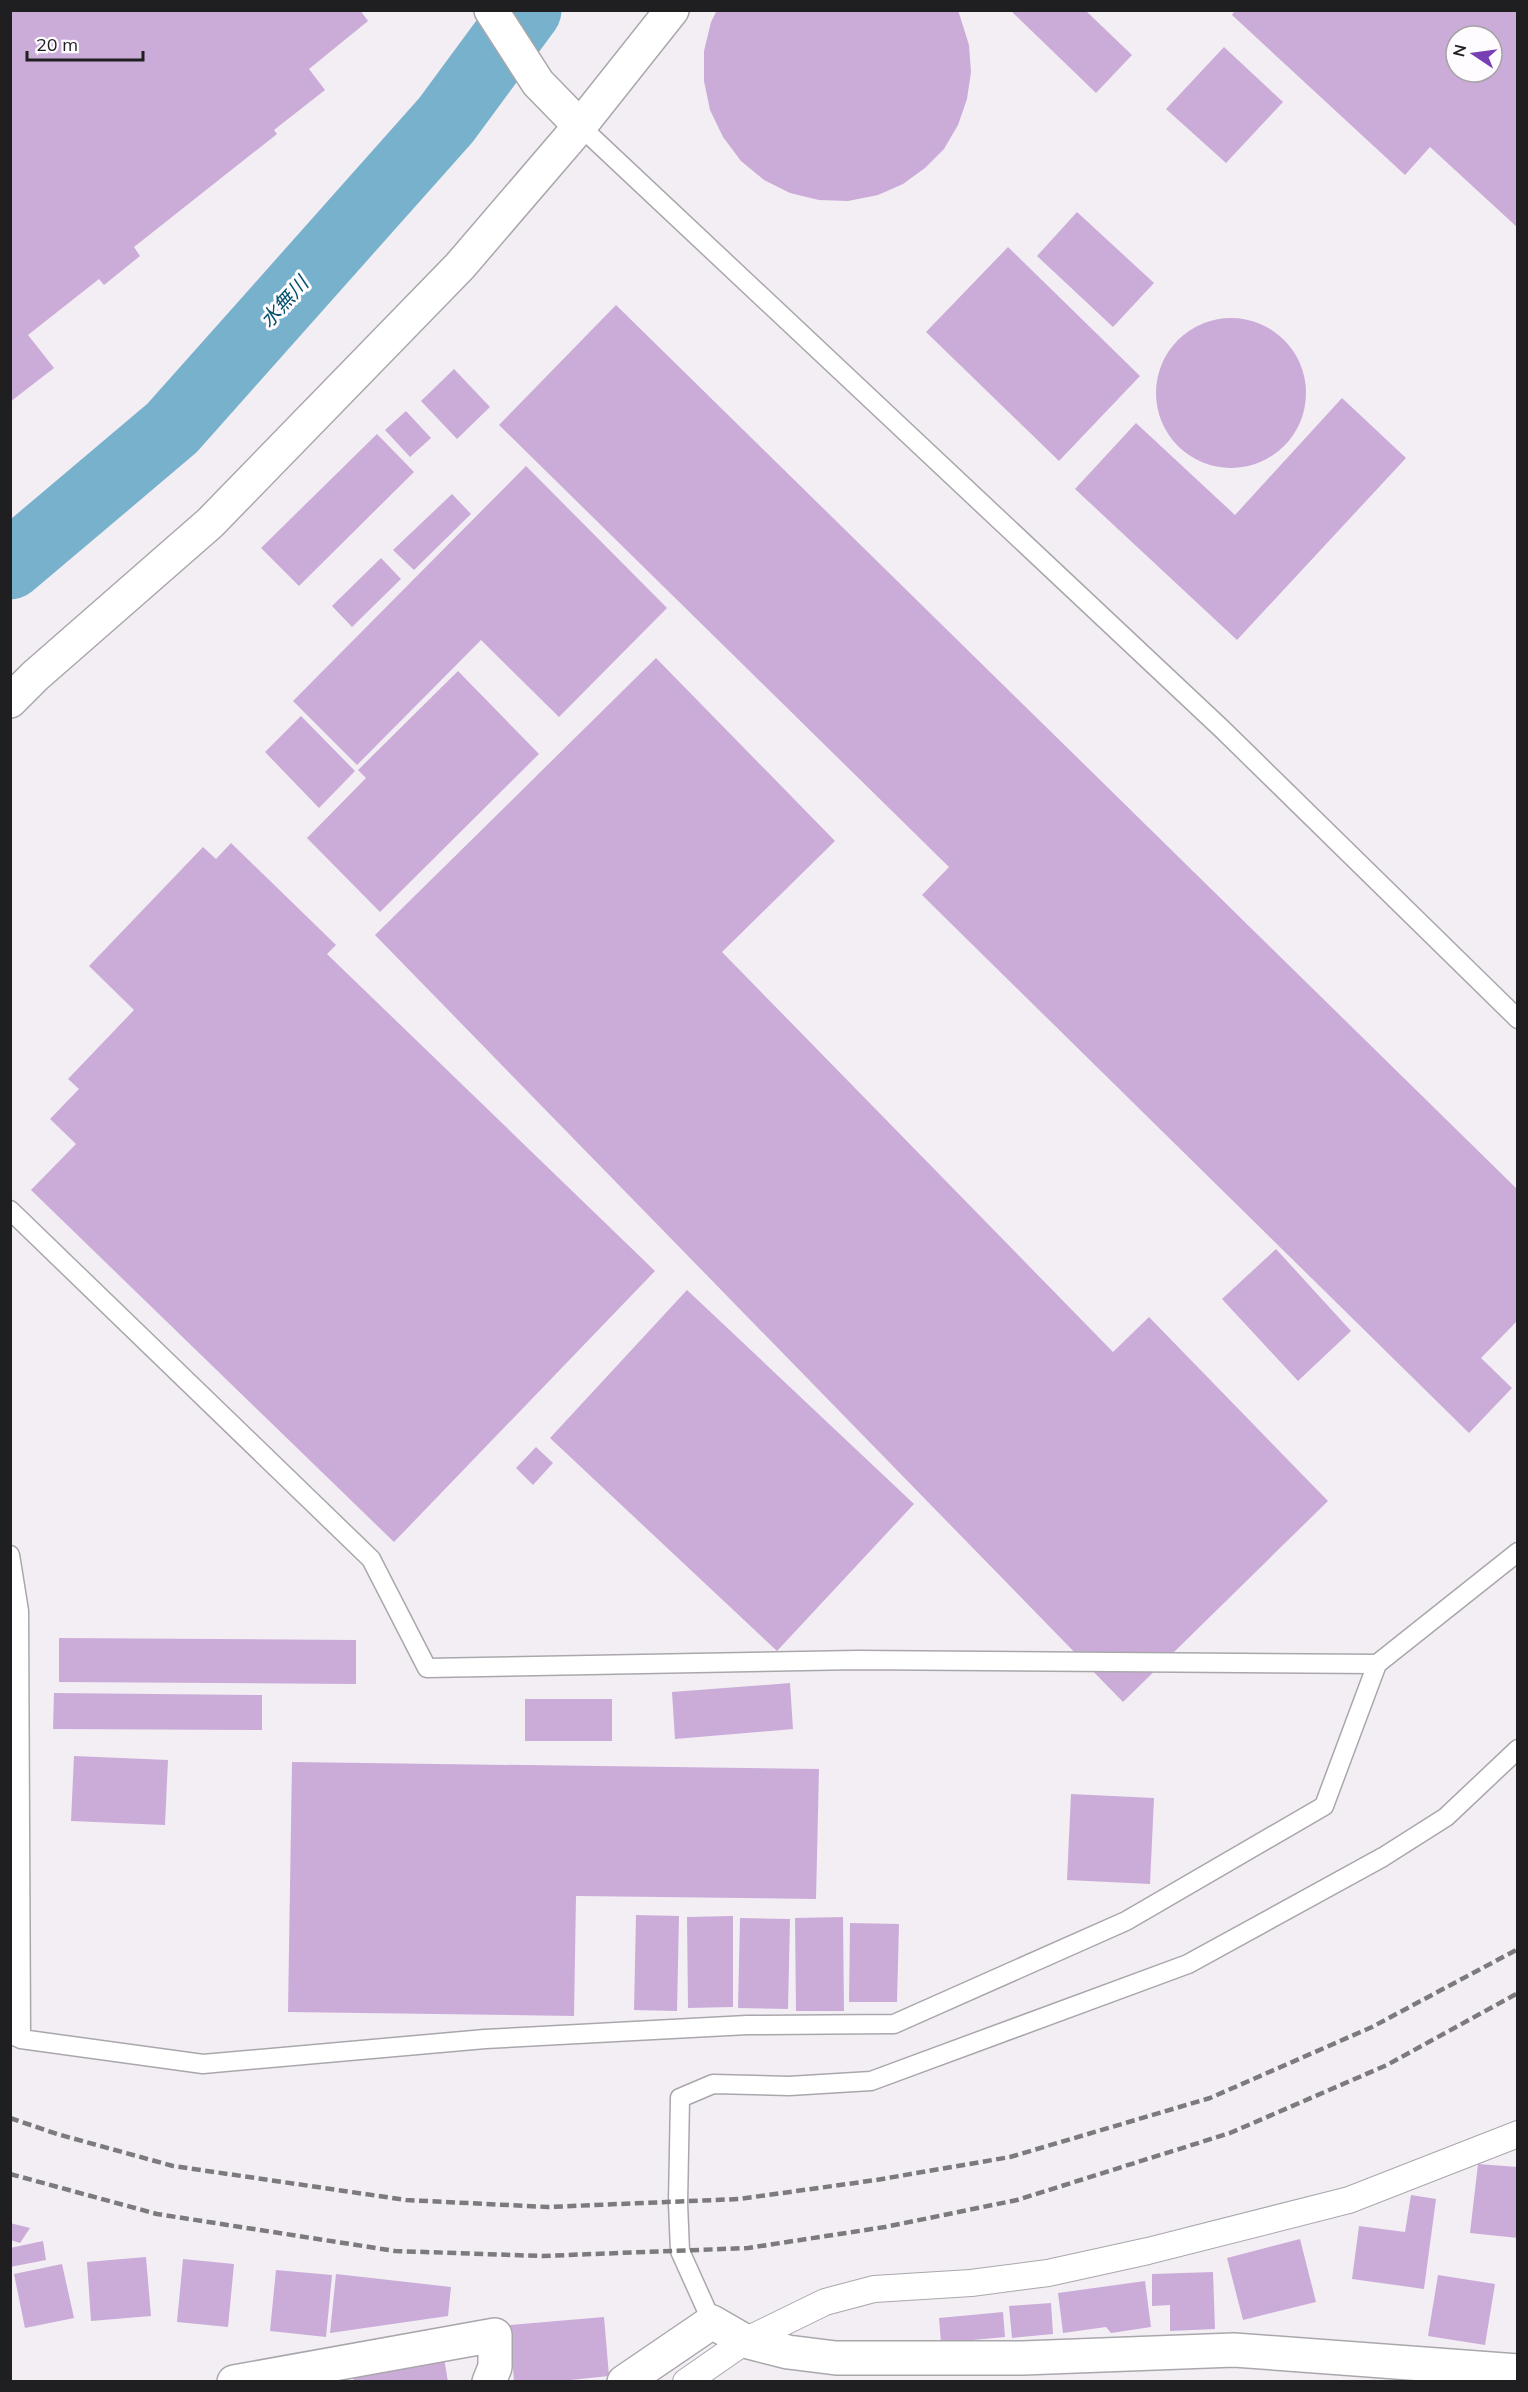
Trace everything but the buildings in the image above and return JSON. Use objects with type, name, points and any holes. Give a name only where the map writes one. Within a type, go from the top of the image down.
[{"type":"street","points":[[491,10],[538,84],[580,126]]},
{"type":"street","points":[[10,701],[35,676],[210,523],[459,267],[580,126],[672,10]]},
{"type":"street","points":[[686,2382],[745,2341],[825,2302],[874,2289],[971,2283],[1048,2273],[1148,2251],[1349,2200],[1518,2134]]},
{"type":"street","points":[[624,2382],[712,2322],[745,2341],[788,2352],[836,2358],[1023,2358],[1234,2350],[1518,2372]]},
{"type":"street","points":[[234,2382],[495,2335],[495,2367],[489,2382]]},
{"type":"lane","points":[[580,126],[1222,729],[1518,1019]]},
{"type":"lane","points":[[10,1210],[371,1559],[427,1668],[857,1660],[1377,1664]]},
{"type":"lane","points":[[10,1555],[19,1611],[16,2037],[203,2064],[485,2039],[747,2025],[894,2024],[1126,1921],[1324,1806],[1377,1664],[1518,1552]]},
{"type":"lane","points":[[712,2322],[680,2252],[678,2203],[680,2098],[713,2084],[789,2086],[870,2081],[1188,1964],[1383,1857],[1446,1816],[1518,1749]]},
{"type":"waterway","name":"水無川","points":[[10,565],[172,428],[446,120],[527,10]]},
{"type":"railway","points":[[10,2118],[57,2134],[173,2166],[406,2200],[548,2207],[739,2199],[876,2180],[1010,2157],[1210,2098],[1372,2027],[1518,1949]]},
{"type":"railway","points":[[10,2174],[157,2214],[395,2251],[542,2256],[748,2248],[885,2227],[1017,2200],[1230,2133],[1387,2065],[1518,1993]]}]
